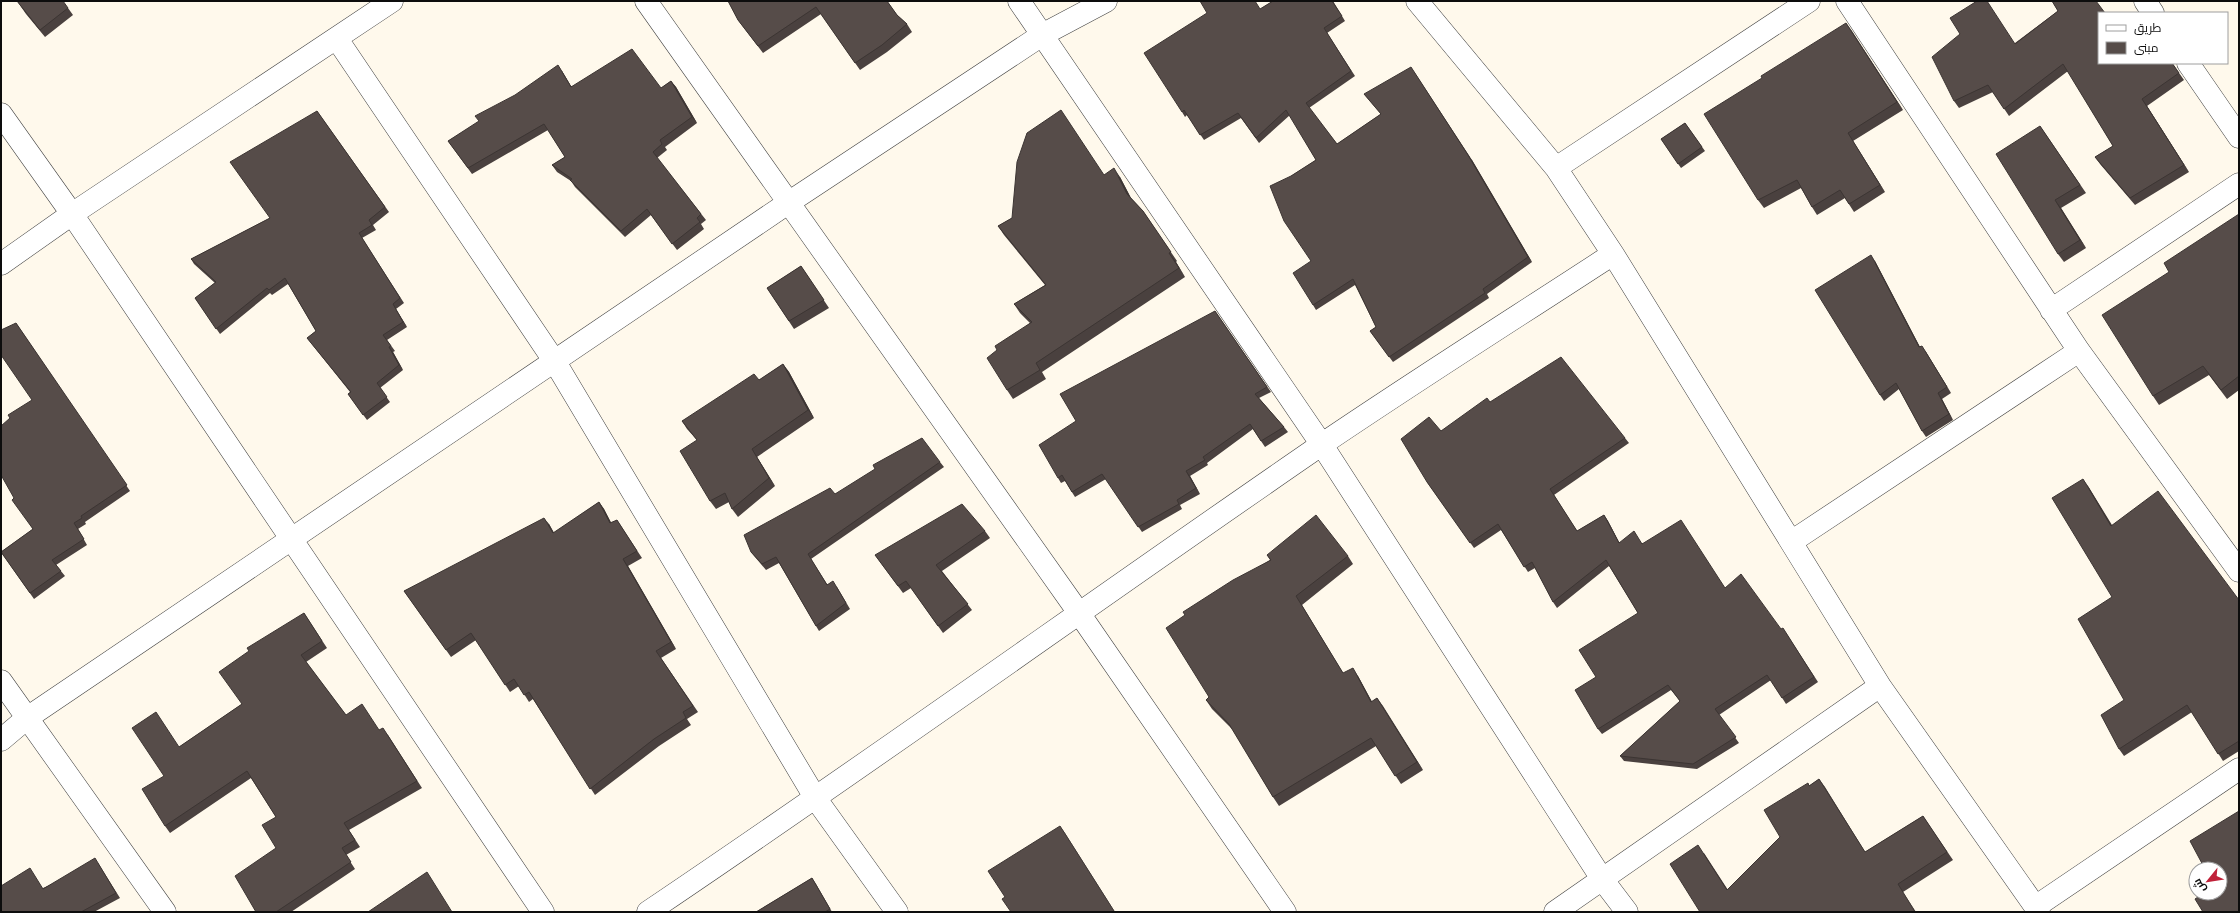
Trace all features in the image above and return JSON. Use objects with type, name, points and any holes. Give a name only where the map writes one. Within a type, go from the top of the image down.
[{"type":"street","points":[[1,264],[72,214],[337,40],[392,1]]},
{"type":"street","points":[[646,1],[1079,612],[1285,912]]},
{"type":"street","points":[[1019,1],[1322,445],[1602,879],[1627,912]]},
{"type":"street","points":[[1,740],[27,718],[788,203],[1042,35],[1106,1]]},
{"type":"street","points":[[1417,1],[1556,168],[1612,254],[1880,686],[2037,910],[2239,769]]},
{"type":"street","points":[[1556,168],[1809,1]]},
{"type":"street","points":[[1847,1],[2079,351],[2239,571]]},
{"type":"street","points":[[2145,1],[2152,12]]},
{"type":"street","points":[[337,40],[555,362],[816,799],[897,912]]},
{"type":"street","points":[[2189,64],[2239,137]]},
{"type":"street","points":[[1,114],[72,214],[543,912]]},
{"type":"street","points":[[2051,310],[2239,184]]},
{"type":"street","points":[[648,912],[816,799],[1079,612],[1322,445],[1612,254]]},
{"type":"street","points":[[1791,542],[2079,351]]},
{"type":"street","points":[[1,681],[165,912]]},
{"type":"street","points":[[1555,912],[1880,686]]},
{"type":"building","points":[[17,1],[63,1],[68,8],[40,30]]},
{"type":"building","points":[[728,1],[887,1],[897,15],[907,24],[882,45],[855,63],[816,7],[758,46],[738,20]]},
{"type":"building","points":[[1200,1],[1255,1],[1260,9],[1273,1],[1332,1],[1342,16],[1324,28],[1351,71],[1306,103],[1337,144],[1381,114],[1364,94],[1411,67],[1468,155],[1528,257],[1483,289],[1485,293],[1389,357],[1370,331],[1376,327],[1353,279],[1313,305],[1293,273],[1311,261],[1284,221],[1270,186],[1291,176],[1316,160],[1286,110],[1256,138],[1238,113],[1200,135],[1184,110],[1182,112],[1144,53],[1207,13]]},
{"type":"building","points":[[1977,1],[1987,1],[2015,44],[2058,11],[2052,1],[2096,1],[2104,12],[2098,12],[2098,64],[2173,64],[2179,73],[2142,99],[2184,165],[2130,198],[2095,157],[2113,146],[2063,64],[2004,109],[1988,85],[1954,101],[1932,57],[1960,34],[1950,18]]},
{"type":"building","points":[[1846,23],[1897,102],[1848,133],[1880,185],[1849,204],[1840,190],[1812,207],[1797,180],[1758,200],[1704,114],[1762,78],[1761,76]]},
{"type":"building","points":[[632,49],[661,88],[671,81],[692,117],[660,140],[662,144],[653,152],[701,214],[697,218],[700,222],[672,244],[647,209],[621,231],[570,180],[572,179],[552,165],[565,157],[544,124],[468,168],[448,141],[479,121],[475,116],[515,95],[558,65],[571,87]]},
{"type":"building","points":[[1061,110],[1104,175],[1114,168],[1127,194],[1143,211],[1171,252],[1169,253],[1179,268],[1036,363],[1040,370],[1007,390],[987,358],[997,350],[995,346],[1032,322],[1014,304],[1046,285],[998,226],[1012,218],[1017,162],[1027,133]]},
{"type":"building","points":[[317,111],[385,207],[369,220],[372,225],[359,233],[400,298],[393,304],[403,322],[383,335],[391,346],[389,347],[399,365],[377,383],[387,397],[363,415],[348,394],[351,392],[307,338],[316,331],[285,278],[269,290],[267,288],[216,329],[195,298],[216,282],[191,259],[270,218],[230,162]]},
{"type":"building","points":[[1685,123],[1702,147],[1678,164],[1661,139]]},
{"type":"building","points":[[2040,126],[2080,185],[2055,200],[2080,240],[2058,254],[1996,154]]},
{"type":"building","points":[[2239,214],[2239,376],[2221,390],[2203,366],[2153,396],[2102,315],[2169,272],[2164,263]]},
{"type":"building","points":[[1871,255],[1919,347],[1922,346],[1947,387],[1938,393],[1949,414],[1922,431],[1896,383],[1880,395],[1815,290]]},
{"type":"building","points":[[801,266],[824,300],[789,321],[767,288]]},
{"type":"building","points":[[1215,311],[1267,387],[1255,394],[1284,427],[1261,441],[1250,424],[1203,457],[1205,460],[1186,471],[1196,488],[1177,500],[1179,504],[1138,527],[1102,474],[1072,492],[1062,475],[1058,478],[1039,445],[1076,421],[1060,394]]},
{"type":"building","points":[[16,323],[127,485],[81,516],[82,518],[74,523],[84,539],[52,560],[61,571],[30,593],[1,552],[33,529],[12,500],[14,498],[1,475],[1,426],[10,418],[8,415],[32,400],[1,355],[1,330]]},
{"type":"building","points":[[1561,357],[1625,438],[1550,489],[1577,531],[1604,515],[1619,543],[1634,531],[1642,544],[1681,520],[1725,588],[1741,574],[1781,629],[1783,628],[1814,677],[1782,698],[1767,675],[1715,709],[1736,737],[1693,764],[1620,756],[1680,701],[1668,685],[1598,729],[1575,690],[1596,677],[1579,650],[1638,613],[1606,560],[1553,602],[1532,562],[1524,567],[1498,524],[1470,543],[1427,482],[1401,439],[1429,417],[1441,431],[1487,398],[1490,402]]},
{"type":"building","points":[[783,364],[808,410],[752,449],[769,478],[732,509],[725,493],[710,501],[680,451],[697,440],[682,421],[754,374],[759,380]]},
{"type":"building","points":[[922,438],[940,462],[808,554],[827,585],[833,581],[846,603],[816,626],[776,557],[762,564],[751,552],[744,535],[830,488],[835,494],[875,469],[873,465]]},
{"type":"building","points":[[2083,479],[2111,526],[2158,491],[2239,600],[2239,741],[2218,754],[2187,705],[2119,749],[2101,715],[2124,700],[2078,619],[2112,597],[2052,498]]},
{"type":"building","points":[[599,502],[610,523],[617,520],[637,551],[623,559],[671,642],[656,651],[693,706],[683,712],[686,718],[654,739],[590,789],[529,692],[524,695],[514,679],[505,685],[471,633],[446,650],[404,591],[544,518],[553,533]]},
{"type":"building","points":[[962,504],[985,531],[936,565],[968,604],[938,626],[906,581],[898,586],[875,555]]},
{"type":"building","points":[[1316,515],[1348,556],[1296,596],[1343,673],[1353,668],[1371,702],[1377,698],[1417,762],[1395,776],[1371,738],[1273,797],[1229,724],[1206,700],[1209,697],[1166,628],[1185,615],[1183,612],[1233,580],[1271,560],[1267,555]]},
{"type":"building","points":[[304,613],[322,641],[301,655],[346,715],[362,704],[379,730],[383,728],[417,781],[344,823],[355,840],[342,848],[351,862],[276,912],[256,912],[235,876],[276,848],[262,825],[276,817],[247,771],[165,826],[142,789],[164,776],[132,728],[156,712],[179,747],[242,704],[219,672],[249,651],[247,648]]},
{"type":"building","points":[[1819,779],[1865,852],[1923,816],[1947,852],[1898,884],[1915,912],[1700,912],[1670,864],[1698,845],[1727,890],[1780,837],[1764,810],[1808,783],[1809,786]]},
{"type":"building","points":[[2239,811],[2239,912],[2203,912],[2196,901],[2228,901],[2228,861],[2201,861],[2190,841]]},
{"type":"building","points":[[1060,826],[1114,911],[1113,912],[1011,912],[1002,899],[1005,897],[988,871]]},
{"type":"building","points":[[95,858],[116,893],[81,912],[1,912],[1,886],[30,868],[43,889]]},
{"type":"building","points":[[427,872],[452,912],[368,912]]},
{"type":"building","points":[[812,878],[830,909],[825,912],[756,912]]}]
